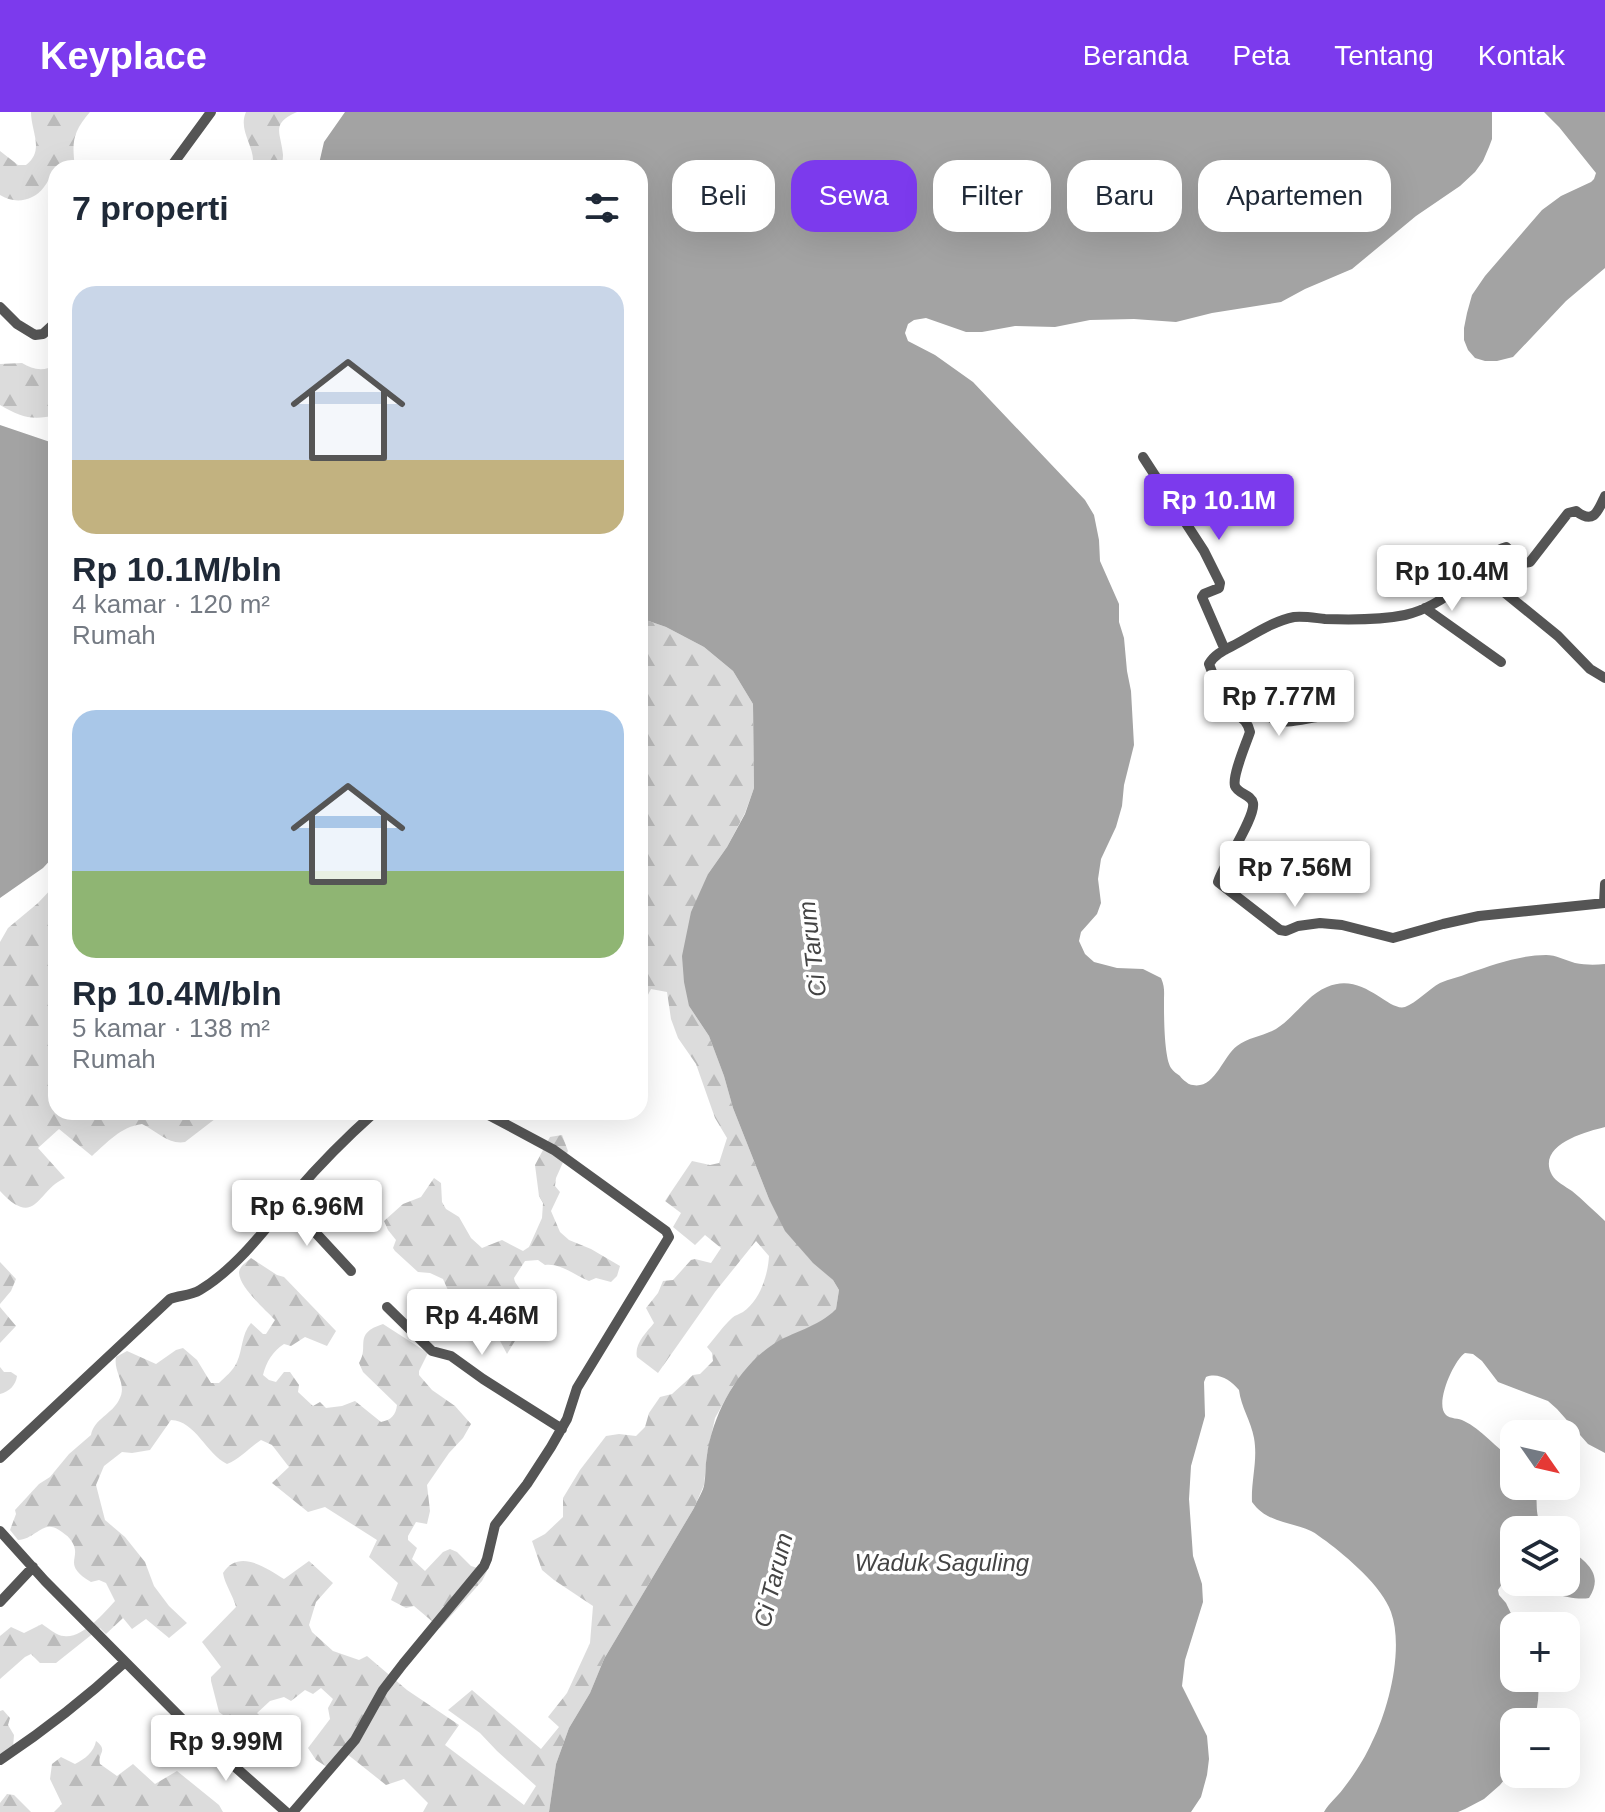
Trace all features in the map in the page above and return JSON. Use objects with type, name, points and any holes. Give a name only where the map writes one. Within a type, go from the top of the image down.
[{"type":"street","points":[[176,160],[211,112]]},
{"type":"street","points":[[0,307],[17,324],[35,335],[48,329]]},
{"type":"street","points":[[1143,457],[1204,551],[1220,583],[1219,588],[1202,597],[1225,650]]},
{"type":"street","points":[[1605,496],[1592,517],[1583,517],[1576,511],[1568,513],[1530,562],[1523,563],[1509,549],[1497,549],[1449,595],[1425,608],[1408,614],[1369,619],[1291,618],[1276,622],[1225,650],[1211,659],[1209,664],[1223,701],[1245,721],[1250,732],[1235,775],[1235,784],[1253,803],[1247,824],[1218,882],[1280,930],[1320,923],[1342,925],[1393,938],[1479,916],[1605,903],[1605,884]]},
{"type":"street","points":[[1477,570],[1533,614],[1590,669],[1605,678]]},
{"type":"street","points":[[1425,608],[1501,662]]},
{"type":"street","points":[[1233,711],[1247,697],[1276,720],[1317,717]]},
{"type":"street","points":[[0,1458],[170,1299],[196,1292],[233,1263],[276,1219],[326,1160],[367,1120]]},
{"type":"street","points":[[293,1812],[355,1740],[383,1690],[484,1566],[495,1525],[527,1484],[562,1429],[577,1388],[662,1250],[668,1235],[576,1164],[498,1120]]},
{"type":"street","points":[[288,1203],[351,1271]]},
{"type":"street","points":[[387,1307],[432,1351],[456,1359],[562,1429]]},
{"type":"street","points":[[0,1531],[190,1727],[286,1812]]},
{"type":"street","points":[[0,1602],[33,1567]]},
{"type":"street","points":[[0,1760],[45,1730],[125,1662]]},
{"type":"green space","points":[[31,112],[90,112],[75,138],[75,160],[48,160],[48,181],[40,192],[23,200],[11,200],[0,195],[0,151],[18,165],[26,165],[32,159],[36,140]]},
{"type":"green space","points":[[246,112],[297,112],[280,125],[283,160],[253,160],[244,119]]},
{"type":"green space","points":[[22,363],[39,369],[48,368],[48,416],[27,417],[0,405],[0,364]]},
{"type":"green space","points":[[648,621],[704,647],[733,671],[753,704],[754,788],[727,847],[708,874],[689,1006],[709,1036],[769,1199],[808,1257],[833,1280],[839,1290],[836,1309],[825,1320],[772,1345],[733,1386],[715,1418],[704,1485],[694,1508],[604,1659],[590,1693],[569,1728],[556,1764],[549,1812],[423,1812],[428,1803],[404,1779],[386,1785],[342,1750],[327,1767],[316,1760],[308,1748],[330,1719],[328,1708],[333,1699],[321,1688],[313,1694],[305,1690],[291,1701],[284,1697],[270,1701],[257,1713],[265,1721],[261,1733],[252,1737],[239,1728],[219,1712],[211,1677],[221,1667],[202,1642],[236,1607],[223,1573],[229,1566],[237,1562],[253,1562],[284,1579],[309,1561],[333,1583],[316,1602],[309,1625],[312,1632],[333,1651],[359,1660],[367,1656],[407,1690],[459,1725],[445,1745],[524,1805],[536,1786],[480,1733],[448,1710],[472,1690],[541,1749],[559,1727],[548,1717],[567,1693],[590,1643],[593,1606],[542,1570],[532,1541],[545,1534],[563,1517],[563,1498],[606,1436],[636,1436],[645,1427],[649,1413],[660,1397],[672,1394],[713,1361],[707,1347],[733,1317],[754,1301],[767,1271],[769,1256],[756,1241],[715,1292],[658,1373],[637,1357],[639,1343],[654,1323],[646,1308],[663,1281],[673,1280],[691,1260],[711,1263],[721,1248],[705,1235],[695,1245],[673,1227],[681,1213],[665,1201],[692,1161],[710,1165],[719,1163],[727,1138],[715,1118],[696,1064],[678,1038],[667,992],[651,989],[648,995]]},
{"type":"green space","points":[[48,892],[48,1120],[214,1120],[185,1142],[168,1139],[142,1124],[134,1126],[121,1132],[92,1156],[59,1129],[38,1148],[65,1178],[36,1204],[21,1207],[0,1191],[0,942],[8,928]]},
{"type":"green space","points":[[562,1135],[568,1151],[556,1178],[555,1186],[560,1192],[551,1211],[560,1232],[569,1240],[620,1266],[611,1282],[596,1278],[589,1281],[538,1260],[525,1261],[514,1278],[523,1295],[511,1317],[518,1336],[507,1354],[498,1337],[501,1319],[473,1297],[451,1297],[443,1279],[418,1272],[393,1248],[396,1240],[384,1221],[403,1204],[421,1197],[434,1178],[441,1183],[442,1202],[446,1209],[459,1217],[471,1238],[482,1248],[502,1240],[523,1251],[529,1247],[542,1218],[543,1203],[539,1196],[535,1165],[550,1137]]},
{"type":"green space","points":[[251,1258],[284,1277],[336,1331],[327,1346],[305,1337],[291,1346],[284,1344],[273,1353],[264,1370],[263,1375],[276,1382],[284,1372],[290,1372],[299,1385],[298,1392],[313,1406],[320,1402],[326,1408],[355,1401],[381,1422],[394,1414],[397,1405],[363,1372],[359,1363],[365,1336],[374,1328],[383,1324],[428,1353],[419,1375],[471,1424],[427,1485],[430,1511],[427,1524],[416,1522],[408,1536],[417,1548],[412,1559],[425,1571],[450,1549],[471,1566],[487,1571],[482,1581],[440,1628],[414,1606],[406,1608],[391,1600],[398,1583],[369,1557],[377,1540],[325,1507],[308,1512],[272,1483],[289,1467],[272,1445],[261,1440],[227,1464],[187,1426],[171,1420],[150,1450],[122,1452],[104,1466],[96,1485],[105,1520],[125,1537],[145,1562],[154,1586],[187,1623],[169,1638],[146,1619],[132,1629],[123,1618],[106,1634],[100,1628],[56,1663],[40,1663],[31,1654],[0,1679],[0,1636],[11,1627],[24,1633],[42,1624],[58,1635],[71,1636],[92,1624],[115,1601],[106,1583],[99,1580],[91,1582],[76,1570],[74,1546],[59,1530],[48,1527],[18,1540],[10,1530],[15,1510],[91,1435],[96,1425],[116,1405],[122,1389],[116,1357],[127,1351],[156,1364],[183,1348],[197,1360],[211,1383],[219,1383],[229,1374],[239,1357],[245,1332],[251,1323],[266,1334],[275,1320],[240,1279],[239,1271]]},
{"type":"green space","points":[[0,1262],[16,1279],[0,1304]]},
{"type":"green space","points":[[0,1307],[16,1326],[0,1343]]},
{"type":"green space","points":[[0,1367],[4,1372],[17,1376],[12,1388],[0,1394]]},
{"type":"green space","points":[[3,1710],[10,1718],[8,1725],[14,1735],[13,1747],[0,1754],[0,1711]]},
{"type":"green space","points":[[96,1741],[102,1750],[100,1764],[117,1776],[133,1764],[155,1784],[177,1771],[219,1805],[223,1812],[54,1812],[62,1804],[50,1779],[52,1764],[61,1757],[75,1764],[88,1755]]},
{"type":"green space","points":[[7,1794],[14,1795],[31,1812],[0,1812],[0,1803]]},
{"type":"water","name":"Waduk Saguling","points":[[345,112],[1492,112],[1492,139],[1483,161],[1460,186],[1416,216],[1352,269],[1281,302],[1176,322],[1090,320],[1055,327],[1015,326],[982,332],[966,332],[926,318],[908,324],[905,333],[908,341],[935,355],[973,382],[1085,500],[1094,515],[1100,561],[1119,604],[1119,622],[1131,691],[1134,745],[1116,827],[1101,859],[1098,879],[1101,903],[1097,914],[1081,932],[1079,941],[1085,954],[1094,962],[1117,968],[1143,969],[1161,978],[1167,1055],[1174,1071],[1189,1084],[1205,1083],[1237,1046],[1276,1029],[1313,995],[1340,983],[1363,988],[1391,1004],[1405,1007],[1440,983],[1517,959],[1550,955],[1579,964],[1605,964],[1605,1127],[1575,1136],[1556,1148],[1549,1165],[1556,1180],[1605,1221],[1605,1453],[1588,1444],[1580,1435],[1580,1420],[1567,1420],[1548,1401],[1498,1382],[1473,1354],[1465,1353],[1456,1364],[1442,1402],[1446,1415],[1470,1424],[1500,1449],[1500,1500],[1536,1500],[1538,1516],[1500,1516],[1498,1590],[1510,1612],[1500,1612],[1500,1692],[1538,1692],[1538,1700],[1537,1708],[1500,1708],[1500,1785],[1484,1799],[1458,1812],[1324,1812],[1359,1766],[1384,1713],[1393,1678],[1395,1627],[1380,1592],[1353,1564],[1313,1532],[1264,1514],[1252,1502],[1253,1432],[1239,1390],[1228,1380],[1215,1376],[1206,1377],[1204,1382],[1205,1416],[1191,1466],[1189,1499],[1193,1556],[1202,1584],[1203,1602],[1185,1660],[1182,1686],[1207,1736],[1209,1759],[1201,1797],[1191,1812],[549,1812],[556,1764],[569,1728],[590,1693],[604,1659],[701,1494],[710,1439],[729,1394],[759,1355],[788,1336],[821,1321],[836,1309],[839,1290],[785,1231],[733,1108],[709,1036],[689,1006],[684,982],[682,956],[691,912],[708,874],[745,814],[754,788],[753,704],[733,671],[704,647],[648,621],[648,160],[320,160],[324,142]]},
{"type":"water","points":[[1544,112],[1605,112],[1605,268],[1566,301],[1513,357],[1485,361],[1475,358],[1464,340],[1472,295],[1542,210],[1561,196],[1591,182],[1596,173]]},
{"type":"water","points":[[0,425],[48,441],[48,863],[0,898]]},
{"type":"water","points":[[1580,1558],[1591,1568],[1595,1581],[1589,1598],[1565,1596],[1580,1596]]},
{"type":"water label","name":"Ci Tarum","points":[[812,949]]},
{"type":"water label","name":"Ci Tarum","points":[[773,1580]]}]
